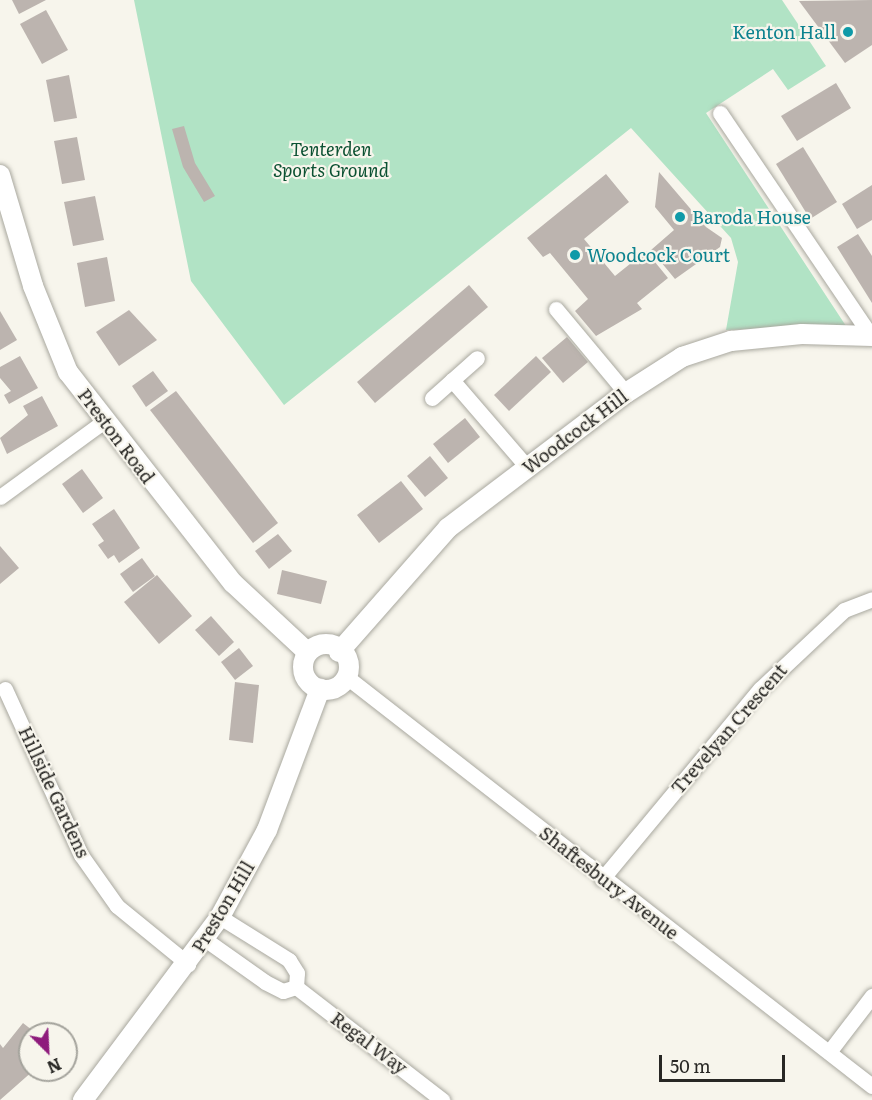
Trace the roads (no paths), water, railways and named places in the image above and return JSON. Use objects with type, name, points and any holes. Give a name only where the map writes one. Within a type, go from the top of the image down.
[{"type":"street","points":[[720,113],[872,336]]},
{"type":"street","name":"Preston Road","points":[[0,177],[50,333],[68,372],[103,422],[233,583],[305,650]]},
{"type":"street","points":[[556,309],[626,393]]},
{"type":"street","name":"Woodcock Hill","points":[[339,652],[448,528],[626,393],[682,357],[730,341],[802,334],[872,336]]},
{"type":"street","points":[[432,398],[477,358]]},
{"type":"street","points":[[452,380],[528,467]]},
{"type":"street","points":[[0,497],[103,422]]},
{"type":"street","name":"Trevelyan Crescent","points":[[602,879],[760,689],[844,610],[872,599]]},
{"type":"street","points":[[326,643],[339,652],[348,678],[341,688],[320,689],[305,668],[305,650],[326,643]]},
{"type":"street","name":"Shaftesbury Avenue","points":[[348,678],[602,879],[872,1086]]},
{"type":"street","name":"Hillside Gardens","points":[[6,689],[81,855],[117,906],[188,964]]},
{"type":"street","name":"Preston Hill","points":[[83,1100],[206,940],[220,917],[267,830],[320,689]]},
{"type":"street","points":[[206,940],[265,982],[283,991],[296,987],[297,973],[289,960],[220,917]]},
{"type":"street","name":"Regal Way","points":[[296,987],[442,1100]]},
{"type":"street","points":[[829,1052],[872,996]]},
{"type":"place","name":"Kenton Hall","points":[[848,32]]},
{"type":"place","name":"Baroda House","points":[[680,217]]},
{"type":"place","name":"Woodcock Court","points":[[575,255]]},
{"type":"park label","name":"Tenterden Sports Ground","points":[[331,160]]}]
